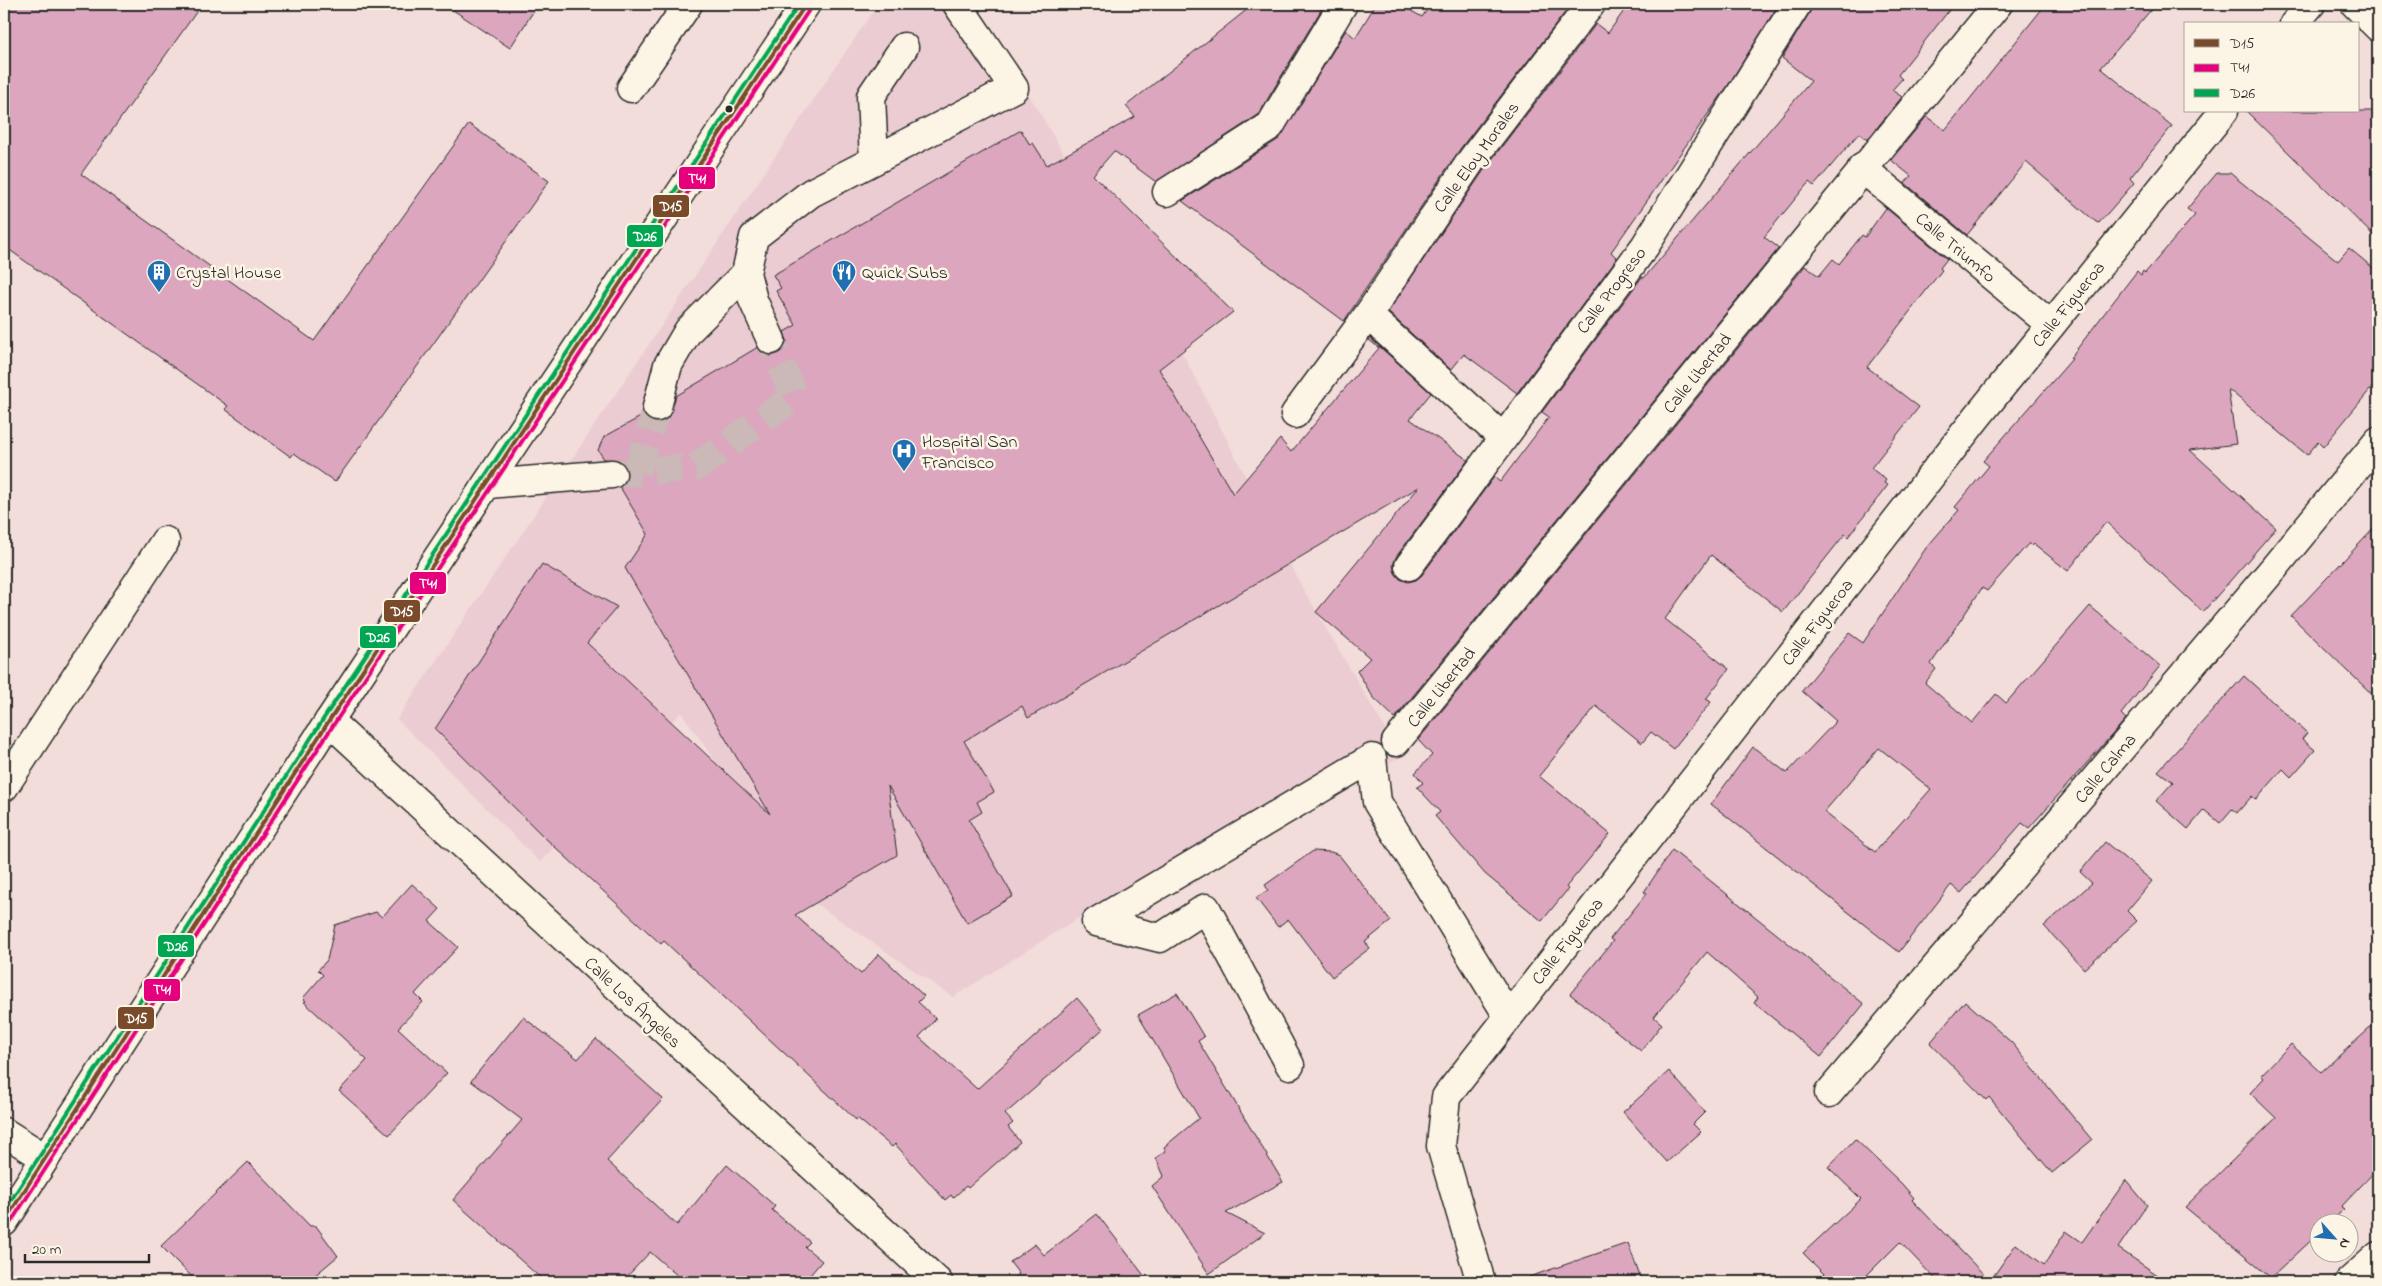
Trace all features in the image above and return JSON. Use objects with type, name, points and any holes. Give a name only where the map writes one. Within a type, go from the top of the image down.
[{"type":"street","points":[[631,88],[688,4]]},
{"type":"street","points":[[8,1206],[45,1158],[329,721],[806,4]]},
{"type":"street","points":[[770,340],[753,300],[746,273],[754,237],[811,193],[1014,88],[957,4]]},
{"type":"street","points":[[1167,192],[1270,126],[1343,4]]},
{"type":"street","name":"Calle Eloy Morales","points":[[1295,414],[1368,315],[1473,158],[1591,4]]},
{"type":"street","name":"Calle Progreso","points":[[1409,566],[1502,436],[1645,246],[1797,4]]},
{"type":"street","name":"Calle Libertad","points":[[1396,742],[1862,168],[1998,4]]},
{"type":"street","points":[[2296,22],[2311,4]]},
{"type":"street","points":[[2355,4],[2378,27]]},
{"type":"street","points":[[874,160],[871,96],[904,47]]},
{"type":"street","name":"Calle Figueroa","points":[[1480,1282],[1441,1146],[1446,1097],[2051,325],[2223,112]]},
{"type":"street","name":"Calle Triumfo","points":[[1862,168],[2051,325]]},
{"type":"street","points":[[657,407],[668,365],[688,331],[746,273]]},
{"type":"street","points":[[1368,315],[1502,436]]},
{"type":"street","name":"Calle Calma","points":[[1829,1093],[2268,576],[2378,441]]},
{"type":"street","points":[[487,484],[612,474]]},
{"type":"street","points":[[4,787],[164,541]]},
{"type":"street","name":"Calle Los Ángeles","points":[[329,721],[938,1282]]},
{"type":"street","points":[[1290,1064],[1206,908],[1160,938],[1096,922],[1372,758],[1377,802],[1508,1016]]},
{"type":"street","points":[[4,1132],[45,1158]]},
{"type":"street","points":[[2349,1282],[2378,1256]]},
{"type":"shaded area","name":"Hospital San Francisco","points":[[878,4],[975,4],[1185,358],[1302,587],[1401,756],[1128,921],[1105,901],[953,997],[813,902],[681,712],[540,862],[397,719]]},
{"type":"building","name":"Crystal House","points":[[11,4],[202,4],[81,174],[314,341],[469,124],[549,181],[335,482],[294,453],[291,457],[225,409],[228,406],[4,246],[4,14]]},
{"type":"building","points":[[444,4],[538,4],[510,48]]},
{"type":"building","name":"Hospital San Francisco","points":[[1254,4],[1313,4],[1321,10],[1258,115],[1156,182],[1114,151],[1093,175],[1233,312],[1159,369],[1233,494],[1280,439],[1291,452],[1379,348],[1369,340],[1370,338],[1431,393],[1410,419],[1468,460],[1396,557],[1393,565],[1395,573],[1400,579],[1408,582],[1416,580],[1422,575],[1494,477],[1500,482],[1549,417],[1542,412],[1642,277],[1644,278],[1811,81],[1782,58],[1810,12],[1812,4],[1954,4],[1898,75],[1902,79],[1892,90],[1902,97],[1867,140],[1859,133],[1814,186],[1809,182],[1764,237],[1779,248],[1395,718],[1373,697],[1357,671],[1370,658],[1316,612],[1419,487],[1028,718],[1022,706],[964,741],[994,792],[977,802],[982,812],[969,820],[1013,896],[967,923],[888,786],[897,855],[795,915],[861,974],[879,954],[924,996],[918,1002],[936,1019],[919,1037],[977,1089],[1077,998],[1103,1029],[1005,1114],[1013,1123],[1008,1127],[1020,1142],[968,1188],[966,1186],[953,1198],[951,1195],[945,1200],[895,1144],[892,1147],[857,1118],[856,1120],[664,941],[661,944],[543,836],[435,729],[542,564],[617,607],[587,643],[770,814],[625,568],[648,534],[620,487],[626,480],[627,472],[625,466],[618,460],[604,459],[598,450],[604,437],[644,415],[654,422],[661,422],[668,418],[676,396],[758,347],[762,353],[770,356],[777,354],[783,349],[787,341],[784,332],[796,325],[776,291],[781,288],[773,275],[1021,130],[1030,145],[1033,143],[1047,165],[1135,117],[1126,106]]},
{"type":"building","points":[[1376,4],[1399,4],[1422,17],[1431,4],[1566,4],[1570,6],[1460,149],[1344,321],[1182,201],[1279,139],[1346,30],[1355,38]]},
{"type":"building","points":[[1629,4],[1779,4],[1727,87],[1611,252],[1617,258],[1517,393],[1464,354],[1451,370],[1388,312],[1486,167],[1596,24],[1608,33]]},
{"type":"building","points":[[2046,4],[2156,4],[2101,68],[2172,126],[2130,178],[2134,183],[2099,223],[2026,162],[1967,235],[1905,183],[1911,176],[1891,160],[1927,116],[1945,130]]},
{"type":"building","points":[[2378,111],[2378,240],[2247,112]]},
{"type":"building","points":[[2217,173],[2230,173],[2338,261],[2349,248],[2378,272],[2378,380],[2323,447],[2318,442],[2307,455],[2228,389],[2236,444],[2190,450],[2276,528],[2203,612],[2106,522],[2068,571],[2034,544],[2032,546],[2029,543],[1987,591],[1982,588],[1931,664],[1936,669],[1925,683],[1972,723],[1996,694],[2006,703],[2090,606],[2160,666],[2121,714],[2126,719],[2029,828],[2022,823],[1961,893],[1951,885],[1899,952],[1711,804],[1753,747],[1787,773],[1836,721],[1802,691],[1849,633],[1863,643],[1926,548],[1959,510],[1955,507],[1989,466],[1983,461],[2072,359],[2070,358],[2137,271],[2141,275],[2143,271],[2145,273],[2195,215],[2187,209]],"holes":[[[1879,748],[1931,789],[1875,852],[1824,812]]]},
{"type":"building","points":[[1886,208],[1947,259],[1940,268],[1942,270],[1867,367],[1919,407],[1871,468],[1886,480],[1884,483],[1888,485],[1848,537],[1845,534],[1783,612],[1711,555],[1665,619],[1729,669],[1706,699],[1711,702],[1673,749],[1651,732],[1642,743],[1596,706],[1539,776],[1610,834],[1566,887],[1568,889],[1542,921],[1485,874],[1435,816],[1440,812],[1417,787],[1423,783],[1415,773],[1432,755],[1418,740],[1805,266],[1819,276],[1833,259],[1839,264],[1862,235],[1865,237]]},
{"type":"building","points":[[2378,524],[2378,700],[2291,616]]},
{"type":"building","points":[[2244,676],[2307,733],[2302,739],[2315,750],[2291,777],[2283,769],[2256,800],[2252,796],[2237,813],[2232,809],[2220,823],[2204,810],[2188,829],[2156,801],[2173,782],[2158,771]]},
{"type":"building","points":[[2105,842],[2152,881],[2127,911],[2137,921],[2084,969],[2044,926],[2092,883],[2080,872]]},
{"type":"building","points":[[1672,850],[1864,1004],[1821,1057],[1754,1003],[1758,997],[1707,952],[1654,1017],[1662,1024],[1641,1051],[1570,994],[1613,941],[1610,939],[1647,893],[1644,892]]},
{"type":"building","points":[[1313,851],[1331,852],[1339,855],[1391,921],[1365,942],[1370,948],[1332,977],[1288,919],[1278,927],[1256,898],[1268,890],[1265,885]]},
{"type":"building","points":[[412,884],[440,909],[429,921],[458,947],[415,994],[423,1002],[398,1028],[447,1073],[389,1135],[339,1091],[367,1060],[304,1002],[306,1001],[303,998],[323,975],[318,970],[327,960],[335,925],[376,912],[382,917]]},
{"type":"building","points":[[1177,993],[1204,1037],[1198,1041],[1283,1182],[1226,1213],[1265,1233],[1209,1274],[1152,1186],[1164,1176],[1156,1158],[1166,1151],[1164,1147],[1199,1118],[1138,1015]]},
{"type":"building","points":[[1965,1001],[2012,1043],[2092,1140],[2052,1173],[1989,1097],[1986,1100],[1930,1043]]},
{"type":"building","points":[[523,1017],[578,1059],[596,1039],[663,1099],[607,1161],[677,1225],[727,1165],[775,1206],[772,1210],[810,1242],[805,1247],[822,1261],[804,1282],[685,1282],[650,1252],[622,1282],[545,1282],[453,1200],[522,1120],[471,1081]]},
{"type":"building","points":[[2378,1021],[2378,1168],[2341,1207],[2344,1209],[2339,1214],[2310,1214],[2310,1241],[2271,1278],[2185,1207],[2276,1118],[2250,1093],[2264,1078],[2261,1075],[2291,1044],[2321,1072]]},
{"type":"building","points":[[1669,1071],[1705,1112],[1693,1124],[1701,1132],[1667,1162],[1623,1112]]},
{"type":"building","points":[[1855,1139],[1902,1184],[1914,1198],[1912,1200],[1990,1281],[2016,1244],[2044,1265],[2066,1231],[2082,1242],[2126,1180],[2147,1205],[2118,1248],[2168,1282],[1938,1282],[1900,1242],[1860,1282],[1832,1282],[1803,1253],[1861,1199],[1828,1167]]},
{"type":"building","points":[[248,1162],[310,1226],[316,1226],[338,1256],[307,1282],[197,1282],[161,1246]]},
{"type":"building","points":[[1097,1214],[1149,1282],[1008,1282],[1019,1274],[1010,1262],[1035,1244],[1044,1255]]},
{"type":"building","points":[[1628,1243],[1642,1282],[1530,1282],[1529,1277]]},
{"type":"tunnel","points":[[612,474],[696,467],[794,397],[771,340]]},
{"type":"tunnel","points":[[637,472],[657,407]]},
{"type":"transit line","name":"D26","points":[[4,1211],[324,718],[799,4]]},
{"type":"transit line","name":"D15","points":[[4,1222],[329,721],[806,4]]},
{"type":"transit line","name":"T41","points":[[9,1225],[334,724],[811,7]]},
{"type":"place","name":"Crystal House","points":[[159,293]]},
{"type":"place","name":"Quick Subs","points":[[844,293]]},
{"type":"place","name":"Hospital San Francisco","points":[[904,472]]}]
